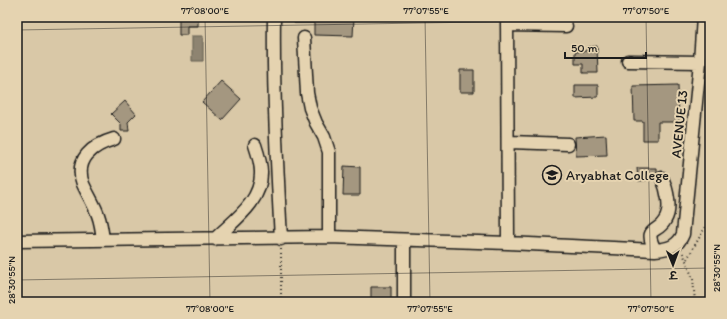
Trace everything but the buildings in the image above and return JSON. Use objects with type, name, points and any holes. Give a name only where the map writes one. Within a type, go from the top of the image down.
[{"type":"street","points":[[274,17],[273,68],[281,239]]},
{"type":"street","name":"AVENUE 13","points":[[680,239],[700,62],[703,17]]},
{"type":"street","points":[[508,243],[509,142],[507,21],[566,26]]},
{"type":"street","points":[[304,38],[307,93],[310,108],[324,137],[329,152],[329,237]]},
{"type":"street","points":[[628,61],[700,62]]},
{"type":"street","points":[[103,240],[99,216],[82,179],[82,165],[84,158],[93,149],[114,139]]},
{"type":"street","points":[[509,142],[568,144]]},
{"type":"street","points":[[215,239],[250,204],[258,191],[261,174],[256,145]]},
{"type":"street","points":[[655,250],[650,239],[651,235],[654,230],[664,223],[667,215],[666,191],[662,178]]},
{"type":"street","points":[[17,241],[281,239],[329,237],[655,250],[670,248],[680,239]]},
{"type":"street","points":[[404,240],[404,302]]},
{"type":"path","points":[[686,260],[710,219]]},
{"type":"path","points":[[281,239],[281,302]]},
{"type":"path","points":[[680,239],[693,279],[695,302]]},
{"type":"shaded area","points":[[192,36],[203,36],[203,61],[192,61]]},
{"type":"place","name":"Aryabhat College","points":[[552,175]]}]
